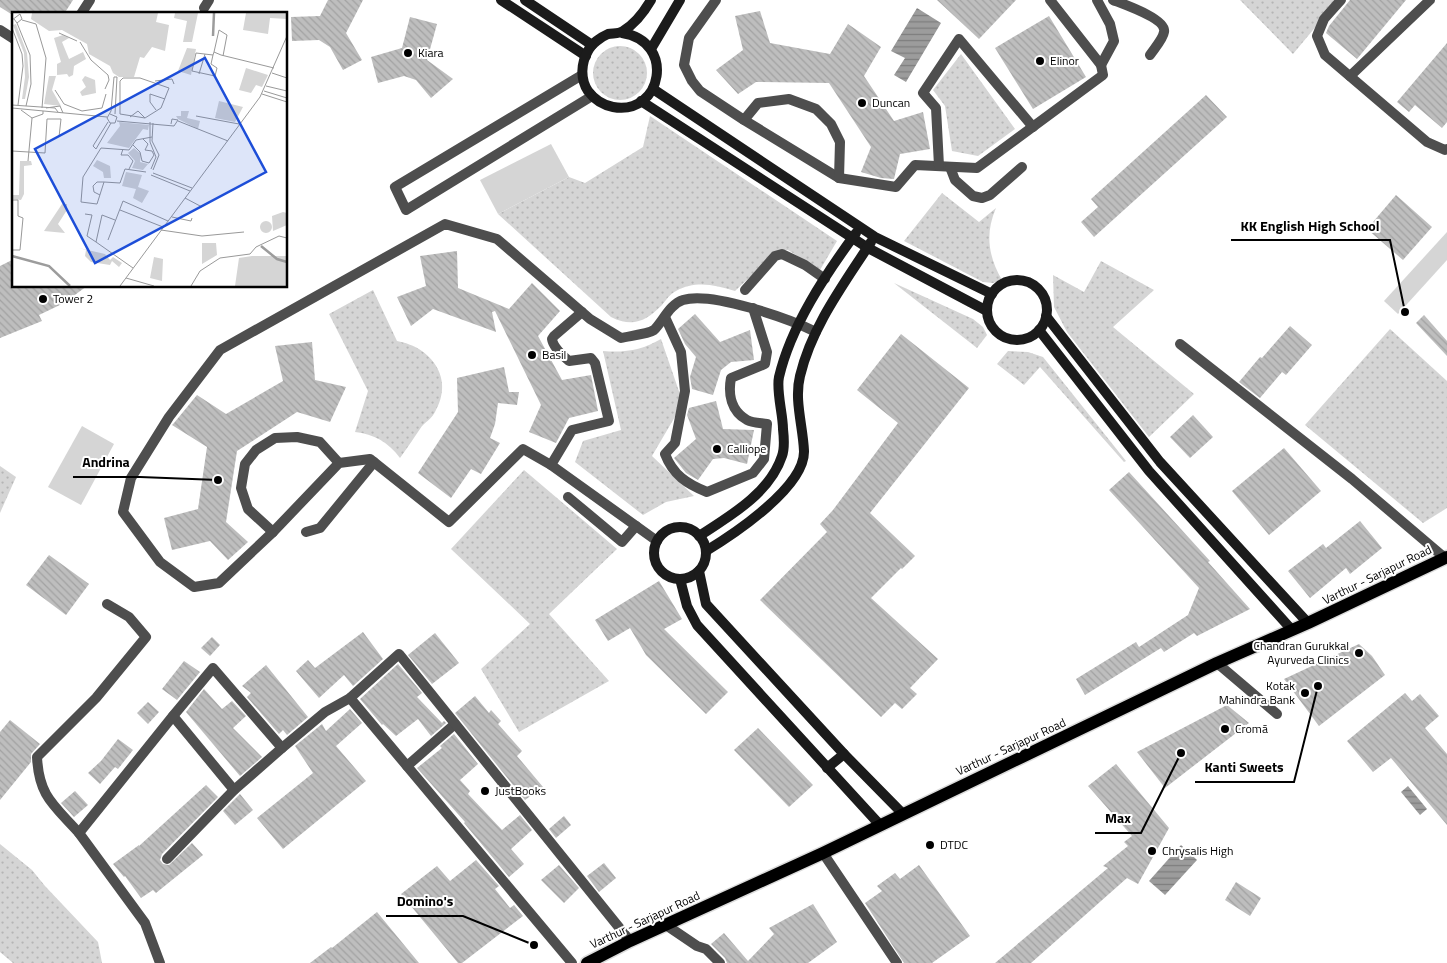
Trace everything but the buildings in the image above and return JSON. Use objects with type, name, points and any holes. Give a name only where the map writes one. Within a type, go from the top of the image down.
[{"type":"main road","name":"Varthur - Sarjapur Road","points":[[587,963],[630,941],[823,853],[902,813],[1217,663],[1308,623],[1446,557]]},
{"type":"street","points":[[82,12],[90,0]]},
{"type":"street","points":[[501,0],[586,56]]},
{"type":"street","points":[[525,0],[592,45]]},
{"type":"street","points":[[622,33],[642,14],[651,0]]},
{"type":"street","points":[[651,49],[680,0]]},
{"type":"street","points":[[716,0],[689,38],[684,65],[692,82],[700,91],[839,178],[896,187],[915,165],[977,168],[1103,75],[1101,65],[1050,0]]},
{"type":"street","points":[[1098,0],[1110,24],[1114,41],[1101,65]]},
{"type":"street","points":[[1113,0],[1156,19],[1164,26],[1164,32],[1150,55]]},
{"type":"street","points":[[1341,0],[1324,19],[1318,36],[1325,55],[1426,142],[1445,150],[1447,149]]},
{"type":"street","points":[[1350,76],[1430,0]]},
{"type":"street","points":[[0,30],[12,38]]},
{"type":"street","points":[[622,33],[635,36],[651,49],[658,67],[653,89],[635,105],[620,108],[604,104],[592,96],[582,75],[582,67],[586,56],[592,45],[608,34],[622,33]]},
{"type":"street","points":[[939,166],[936,108],[923,93],[959,40],[1033,127]]},
{"type":"street","points":[[582,75],[395,187],[406,210],[592,96]]},
{"type":"street","points":[[653,89],[859,228],[992,294]]},
{"type":"street","points":[[744,120],[758,103],[789,99],[816,109],[831,124],[840,142],[839,178]]},
{"type":"street","points":[[641,101],[868,248],[987,311]]},
{"type":"street","points":[[950,167],[955,180],[973,196],[982,198],[990,196],[1022,167]]},
{"type":"street","points":[[657,541],[551,466],[523,449],[449,522],[370,459],[339,463],[219,583],[194,587],[160,562],[123,512],[131,478],[169,417],[220,350],[445,224],[497,239],[582,312],[621,338],[652,331],[682,300],[700,298],[753,308],[816,332]]},
{"type":"street","points":[[699,536],[741,509],[774,474],[783,454],[783,425],[778,380],[784,359],[810,300],[859,228]]},
{"type":"street","points":[[706,551],[738,532],[770,505],[798,474],[804,454],[798,406],[799,378],[816,332],[847,279],[875,237]]},
{"type":"street","points":[[745,290],[775,256],[782,254],[805,265],[825,279]]},
{"type":"street","points":[[1016,281],[1033,285],[1044,297],[1046,304],[1045,320],[1039,330],[1021,340],[1005,337],[992,327],[987,311],[988,302],[992,294],[1007,282],[1016,281]]},
{"type":"street","points":[[664,317],[681,352],[685,391],[675,443],[665,454],[670,466],[689,485],[707,492],[753,473],[764,459],[767,424],[748,421],[735,409],[728,392],[731,378],[765,364],[767,352],[753,308]]},
{"type":"street","points":[[551,466],[572,430],[609,421],[595,363],[591,358],[569,361],[564,358],[552,343],[554,336],[582,312]]},
{"type":"street","points":[[1046,316],[1160,462],[1308,623]]},
{"type":"street","points":[[1039,330],[1149,471],[1292,630]]},
{"type":"street","points":[[1180,344],[1352,479],[1446,557]]},
{"type":"street","points":[[272,532],[248,509],[241,488],[245,464],[256,450],[275,438],[297,437],[320,442],[339,463]]},
{"type":"street","points":[[306,532],[320,528],[374,462]]},
{"type":"street","points":[[568,496],[622,542],[636,526]]},
{"type":"street","points":[[680,527],[694,531],[699,536],[706,551],[705,562],[691,577],[680,579],[670,577],[660,569],[654,556],[657,541],[667,531],[680,527]]},
{"type":"street","points":[[699,570],[706,604],[844,754],[902,813]]},
{"type":"street","points":[[680,579],[686,606],[697,625],[880,825]]},
{"type":"street","points":[[106,604],[129,617],[146,637],[96,698],[37,757],[38,776],[47,797],[79,832],[145,923],[160,963]]},
{"type":"street","points":[[167,859],[234,790],[325,712],[350,698],[399,654],[630,941]]},
{"type":"street","points":[[1217,663],[1277,714]]},
{"type":"street","points":[[79,832],[213,668],[282,748]]},
{"type":"street","points":[[350,698],[572,963]]},
{"type":"street","points":[[173,716],[234,790]]},
{"type":"street","points":[[407,766],[455,724]]},
{"type":"street","points":[[827,768],[844,754]]},
{"type":"street","points":[[823,853],[897,963]]},
{"type":"street","points":[[666,925],[697,946],[706,949],[720,963]]},
{"type":"shaded area","points":[[1240,0],[1338,0],[1293,54]]},
{"type":"shaded area","points":[[917,8],[941,23],[906,82],[894,75],[905,58],[891,51]]},
{"type":"shaded area","points":[[620,46],[630,48],[639,54],[645,63],[647,73],[645,83],[639,92],[630,98],[620,100],[610,98],[601,92],[595,83],[593,73],[595,63],[601,54],[610,48]]},
{"type":"shaded area","points":[[961,54],[1015,129],[978,156],[952,151],[945,106],[933,90]]},
{"type":"shaded area","points":[[650,116],[837,241],[820,270],[788,250],[783,250],[776,252],[735,291],[706,285],[683,288],[668,297],[656,311],[645,319],[626,322],[611,317],[498,214],[569,177],[585,183],[643,147]]},
{"type":"shaded area","points":[[551,144],[569,177],[498,214],[480,180]]},
{"type":"shaded area","points":[[942,193],[979,222],[996,208],[989,235],[991,253],[1002,280],[993,283],[983,282],[904,241]]},
{"type":"shaded area","points":[[1447,232],[1447,260],[1398,314],[1384,301]]},
{"type":"shaded area","points":[[1101,261],[1154,290],[1113,327],[1194,394],[1149,437],[1067,332],[1054,307],[1053,275],[1084,292]]},
{"type":"shaded area","points":[[894,283],[973,319],[983,327],[987,335],[977,348]]},
{"type":"shaded area","points":[[373,290],[397,341],[409,344],[429,357],[441,376],[441,399],[435,412],[422,426],[400,458],[391,447],[380,440],[355,432],[368,391],[329,314]]},
{"type":"shaded area","points":[[1390,329],[1447,381],[1447,508],[1423,523],[1305,425]]},
{"type":"shaded area","points":[[661,339],[683,403],[652,456],[694,496],[666,502],[643,515],[575,462],[583,441],[621,430],[603,351],[619,352],[633,350]]},
{"type":"shaded area","points":[[1008,351],[1028,352],[1043,357],[1126,461],[1124,462],[1040,367],[1024,385],[997,364]]},
{"type":"shaded area","points":[[82,426],[114,444],[81,505],[48,487]]},
{"type":"shaded area","points":[[0,466],[16,477],[0,513]]},
{"type":"shaded area","points":[[524,470],[617,549],[549,614],[609,681],[519,732],[481,669],[530,624],[451,549]]},
{"type":"shaded area","points":[[1408,786],[1427,809],[1420,815],[1401,792]]},
{"type":"shaded area","points":[[0,844],[32,870],[98,942],[102,963],[13,963],[0,952]]},
{"type":"shaded area","points":[[1181,845],[1197,860],[1165,895],[1149,881]]},
{"type":"place","name":"Kiara","points":[[408,53]]},
{"type":"place","name":"Elinor","points":[[1040,61]]},
{"type":"place","name":"Duncan","points":[[862,103]]},
{"type":"place","name":"Tower 2","points":[[43,299]]},
{"type":"place","name":"KK English High School","points":[[1405,312]]},
{"type":"place","name":"Basil","points":[[532,355]]},
{"type":"place","name":"Calliope","points":[[717,449]]},
{"type":"place","name":"Andrina","points":[[218,480]]},
{"type":"place","name":"Chandran Gurukkal Ayurveda Clinics","points":[[1359,653]]},
{"type":"place","name":"Kanti Sweets","points":[[1318,686]]},
{"type":"place","name":"Kotak Mahindra Bank","points":[[1305,693]]},
{"type":"place","name":"Cromā","points":[[1225,729]]},
{"type":"place","name":"Max","points":[[1181,753]]},
{"type":"place","name":"JustBooks","points":[[485,791]]},
{"type":"place","name":"DTDC","points":[[930,845]]},
{"type":"place","name":"Chrysalis High","points":[[1152,851]]},
{"type":"place","name":"Domino's","points":[[534,945]]}]
